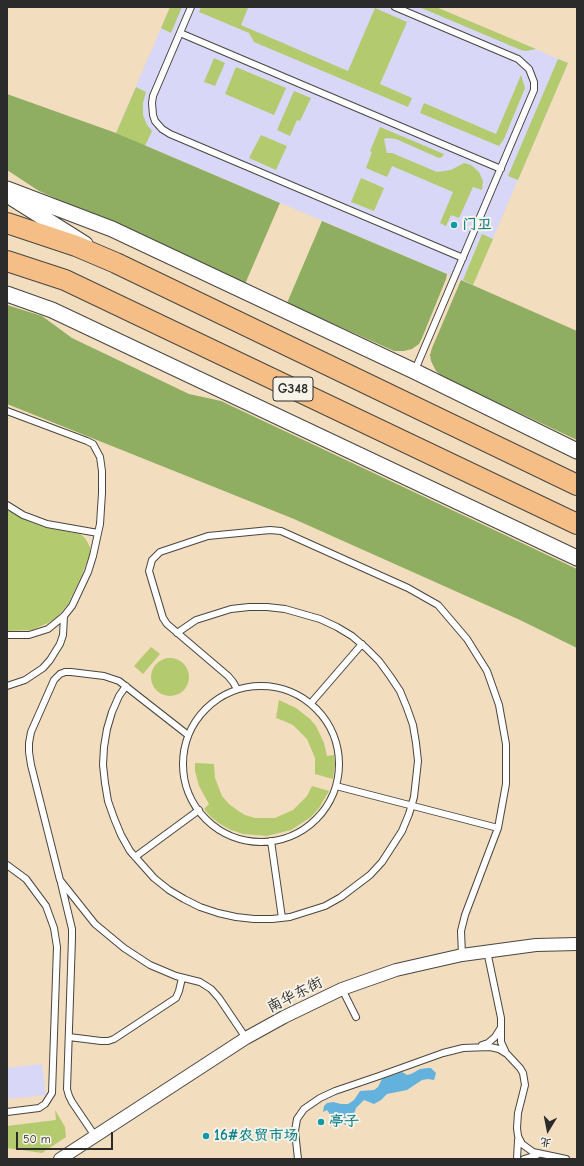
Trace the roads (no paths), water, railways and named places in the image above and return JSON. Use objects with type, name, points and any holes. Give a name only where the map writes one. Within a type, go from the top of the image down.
[{"type":"highway","name":"G348","points":[[7,223],[76,246],[116,263],[577,485]]},
{"type":"highway","name":"G348","points":[[7,261],[65,280],[577,524]]},
{"type":"street","points":[[7,189],[112,229],[414,371],[577,451]]},
{"type":"street","points":[[7,194],[116,263]]},
{"type":"street","points":[[7,294],[52,310],[577,558]]},
{"type":"street","name":"南华东街","points":[[60,1159],[246,1038],[284,1017],[342,989],[396,970],[462,955],[536,945],[577,944]]},
{"type":"lane","points":[[191,7],[153,96],[152,110],[155,121],[162,129],[170,134],[463,258]]},
{"type":"lane","points":[[395,7],[518,59],[530,69],[534,82],[534,90],[414,371]]},
{"type":"lane","points":[[180,33],[501,169]]},
{"type":"lane","points":[[7,412],[87,441],[96,448],[100,456],[102,471],[102,511],[98,533],[88,572],[72,606],[64,616],[52,626],[40,632],[15,636],[7,635]]},
{"type":"lane","points":[[7,505],[23,515],[47,524],[98,533]]},
{"type":"lane","points":[[236,689],[228,676],[167,624],[149,571],[152,560],[160,552],[208,536],[270,530],[281,531],[408,588],[438,605],[467,639],[487,671],[499,705],[506,744],[506,784],[498,828],[465,915],[461,930],[462,955]]},
{"type":"lane","points":[[126,686],[119,696],[107,729],[103,765],[108,801],[121,835],[135,857],[154,878],[168,890],[184,900],[200,907],[236,917],[254,919],[282,918],[308,912],[325,906],[341,897],[370,875],[393,847],[402,831],[412,805],[417,779],[418,761],[413,725],[402,696],[379,661],[362,644],[337,627],[320,619],[291,610],[267,607],[249,607],[231,610],[196,620],[177,633]]},
{"type":"lane","points":[[7,686],[25,680],[43,668],[50,660],[60,644],[63,635],[64,616]]},
{"type":"lane","points":[[311,703],[362,644]]},
{"type":"lane","points":[[95,1136],[69,1096],[67,1089],[72,929],[31,764],[29,743],[31,732],[54,680],[60,674],[71,672],[104,676],[119,681],[188,735]]},
{"type":"lane","points":[[266,685],[278,687],[290,690],[311,703],[320,711],[327,721],[337,743],[340,755],[340,768],[330,803],[314,822],[293,835],[271,841],[251,841],[233,836],[212,824],[198,810],[189,795],[183,772],[183,759],[188,735],[193,724],[209,705],[218,698],[236,689],[266,685]]},
{"type":"lane","points":[[336,786],[498,828]]},
{"type":"lane","points":[[135,857],[198,810]]},
{"type":"lane","points":[[271,841],[282,918]]},
{"type":"lane","points":[[7,865],[26,880],[46,906],[54,928],[57,947],[52,1093],[45,1104],[38,1108],[7,1112]]},
{"type":"lane","points":[[60,880],[95,924],[124,948],[150,965],[182,978],[200,982],[211,989],[219,998],[246,1038]]},
{"type":"lane","points":[[487,951],[500,1015],[501,1042],[507,1054],[520,1068],[525,1080],[517,1120],[519,1149],[518,1159]]},
{"type":"lane","points":[[69,1037],[101,1041],[114,1039],[176,998],[182,978]]},
{"type":"lane","points":[[342,989],[356,1017]]},
{"type":"lane","points":[[473,1047],[492,1040],[498,1033],[501,1026]]},
{"type":"lane","points":[[298,1159],[295,1128],[296,1119],[301,1112],[314,1102],[335,1091],[432,1056],[458,1049],[494,1047],[507,1054]]},
{"type":"lane","points":[[518,1134],[525,1147],[540,1155]]},
{"type":"lane","points":[[524,1159],[534,1155],[566,1159]]},
{"type":"water","points":[[431,1068],[436,1073],[434,1080],[422,1080],[407,1090],[387,1094],[374,1104],[364,1100],[356,1108],[354,1121],[349,1125],[341,1123],[335,1127],[331,1126],[329,1124],[334,1120],[327,1110],[323,1112],[324,1106],[327,1103],[333,1102],[348,1104],[354,1100],[360,1091],[374,1090],[378,1087],[382,1079],[402,1072],[407,1075],[420,1069]]},
{"type":"place","name":"门卫","points":[[454,225]]},
{"type":"place","name":"亭子","points":[[321,1122]]},
{"type":"place","name":"16#农贸市场","points":[[206,1136]]}]
